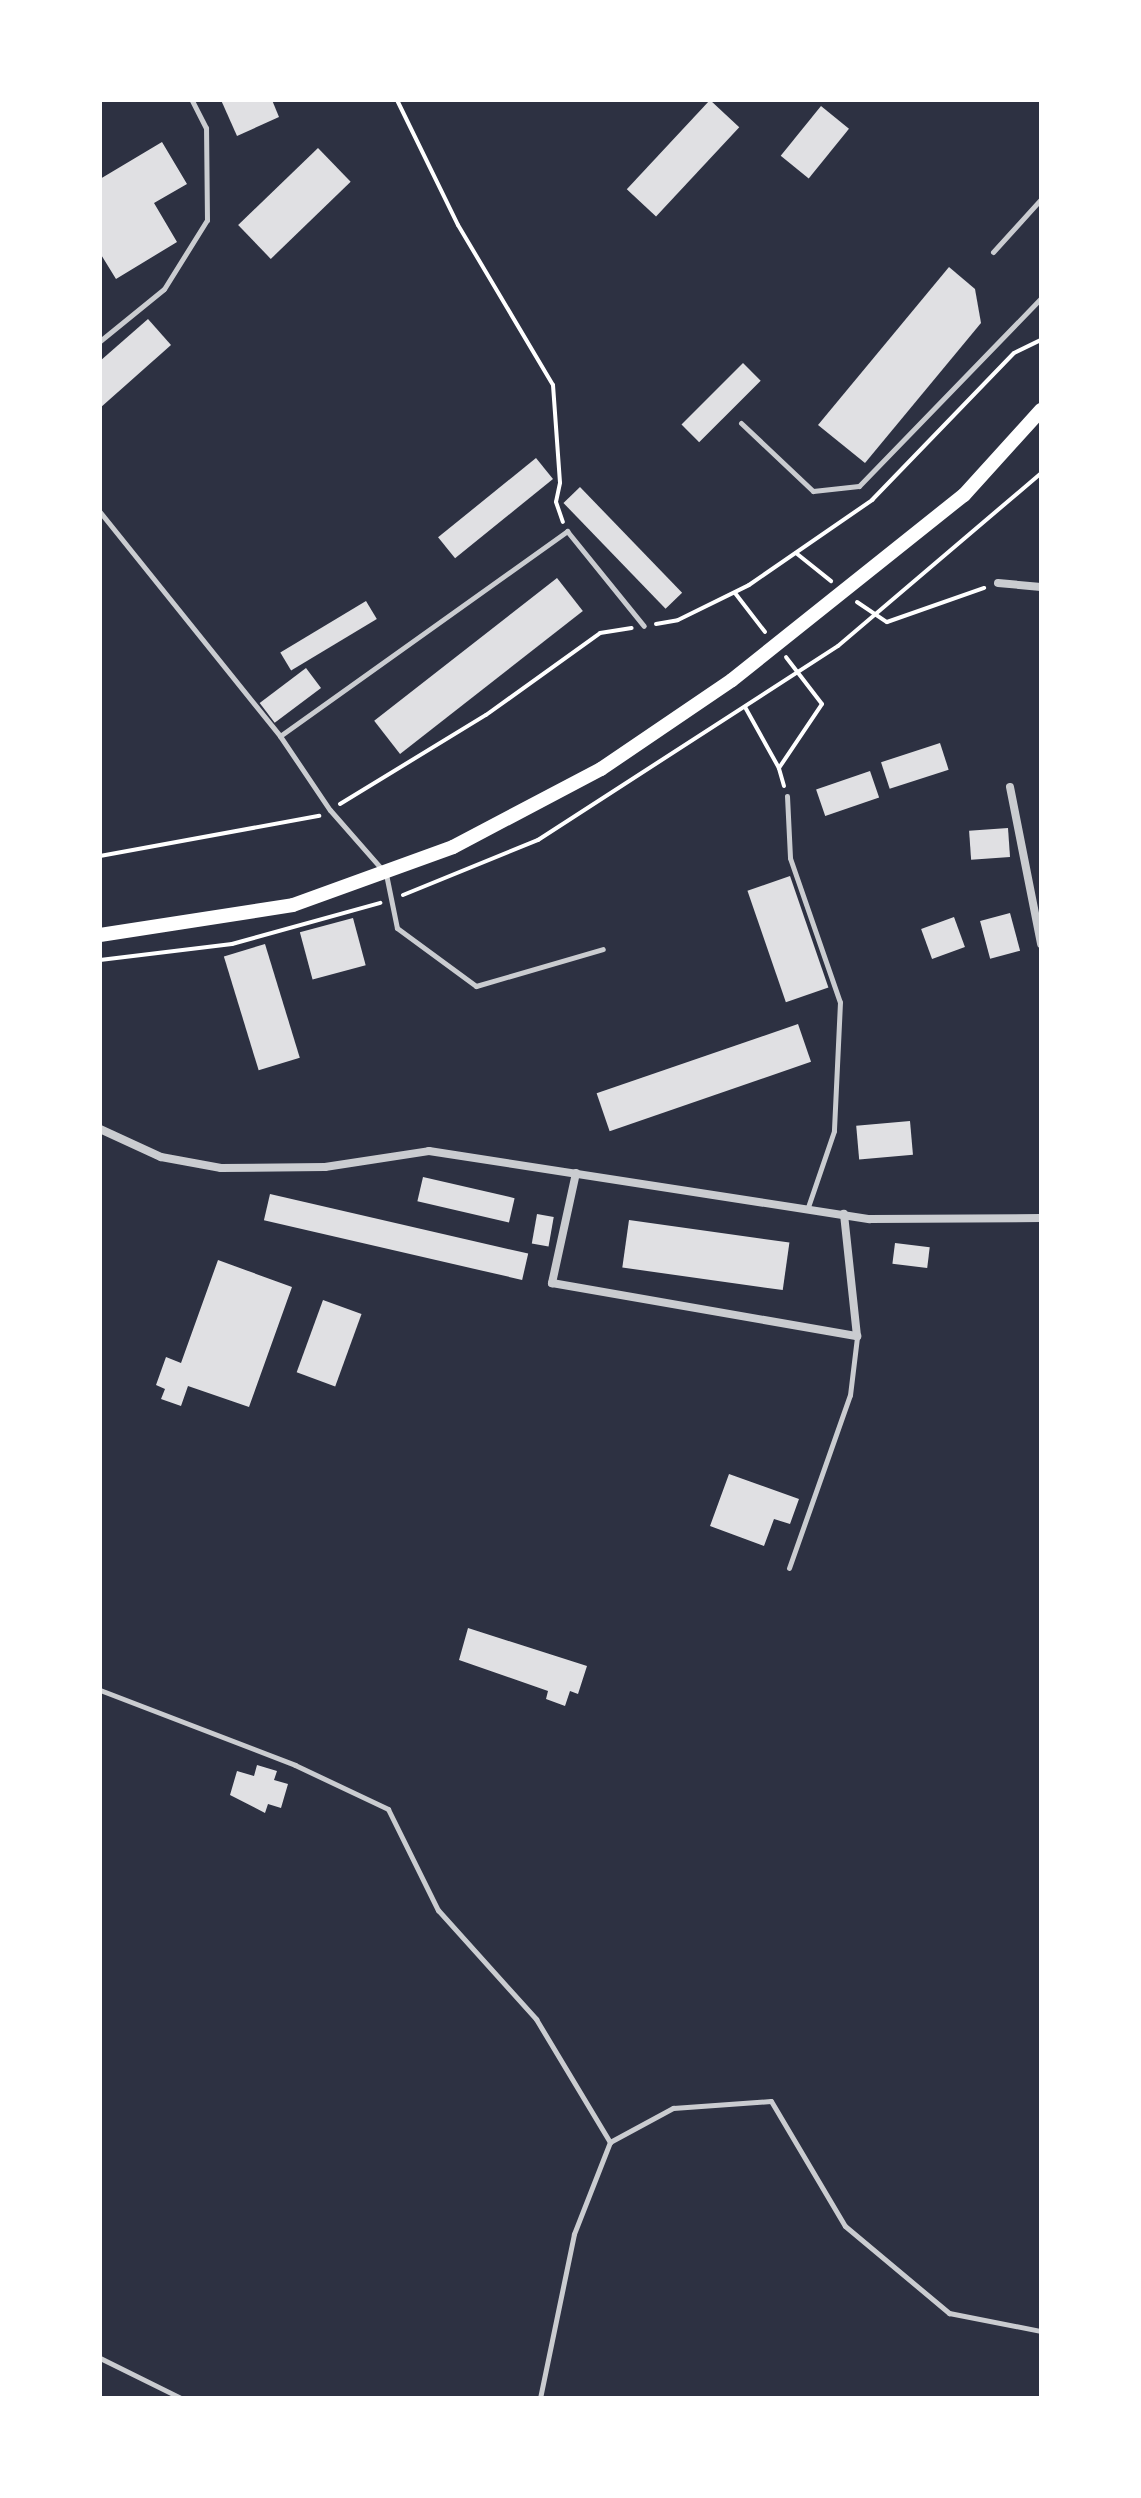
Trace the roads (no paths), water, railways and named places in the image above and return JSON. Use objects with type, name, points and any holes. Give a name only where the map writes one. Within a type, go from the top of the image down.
[{"type":"main road","points":[[100,935],[293,905],[386,874],[453,847],[601,769],[732,680],[964,495],[1041,410]]},
{"type":"street","points":[[998,583],[1041,587]]},
{"type":"street","points":[[1010,787],[1041,944]]},
{"type":"street","points":[[100,1129],[161,1157],[221,1168],[325,1167],[429,1151],[808,1207],[870,1219],[1041,1218]]},
{"type":"street","points":[[576,1173],[552,1283],[857,1336],[844,1214]]},
{"type":"lane","points":[[100,341],[164,289],[207,220],[206,128],[192,100]]},
{"type":"lane","points":[[993,252],[1041,199]]},
{"type":"lane","points":[[741,423],[813,491],[859,486],[1041,298]]},
{"type":"lane","points":[[100,512],[280,736],[330,810],[386,874],[397,928],[476,986],[603,949]]},
{"type":"lane","points":[[280,736],[567,531],[644,626]]},
{"type":"lane","points":[[787,796],[790,858],[840,1002],[834,1131],[808,1207]]},
{"type":"lane","points":[[789,1568],[850,1395],[857,1336]]},
{"type":"lane","points":[[100,1690],[295,1765],[388,1809],[438,1910],[536,2019],[610,2142]]},
{"type":"lane","points":[[540,2398],[574,2234],[610,2142],[673,2108],[771,2101],[845,2226],[949,2313],[1041,2331]]},
{"type":"lane","points":[[100,2358],[181,2398]]}]
